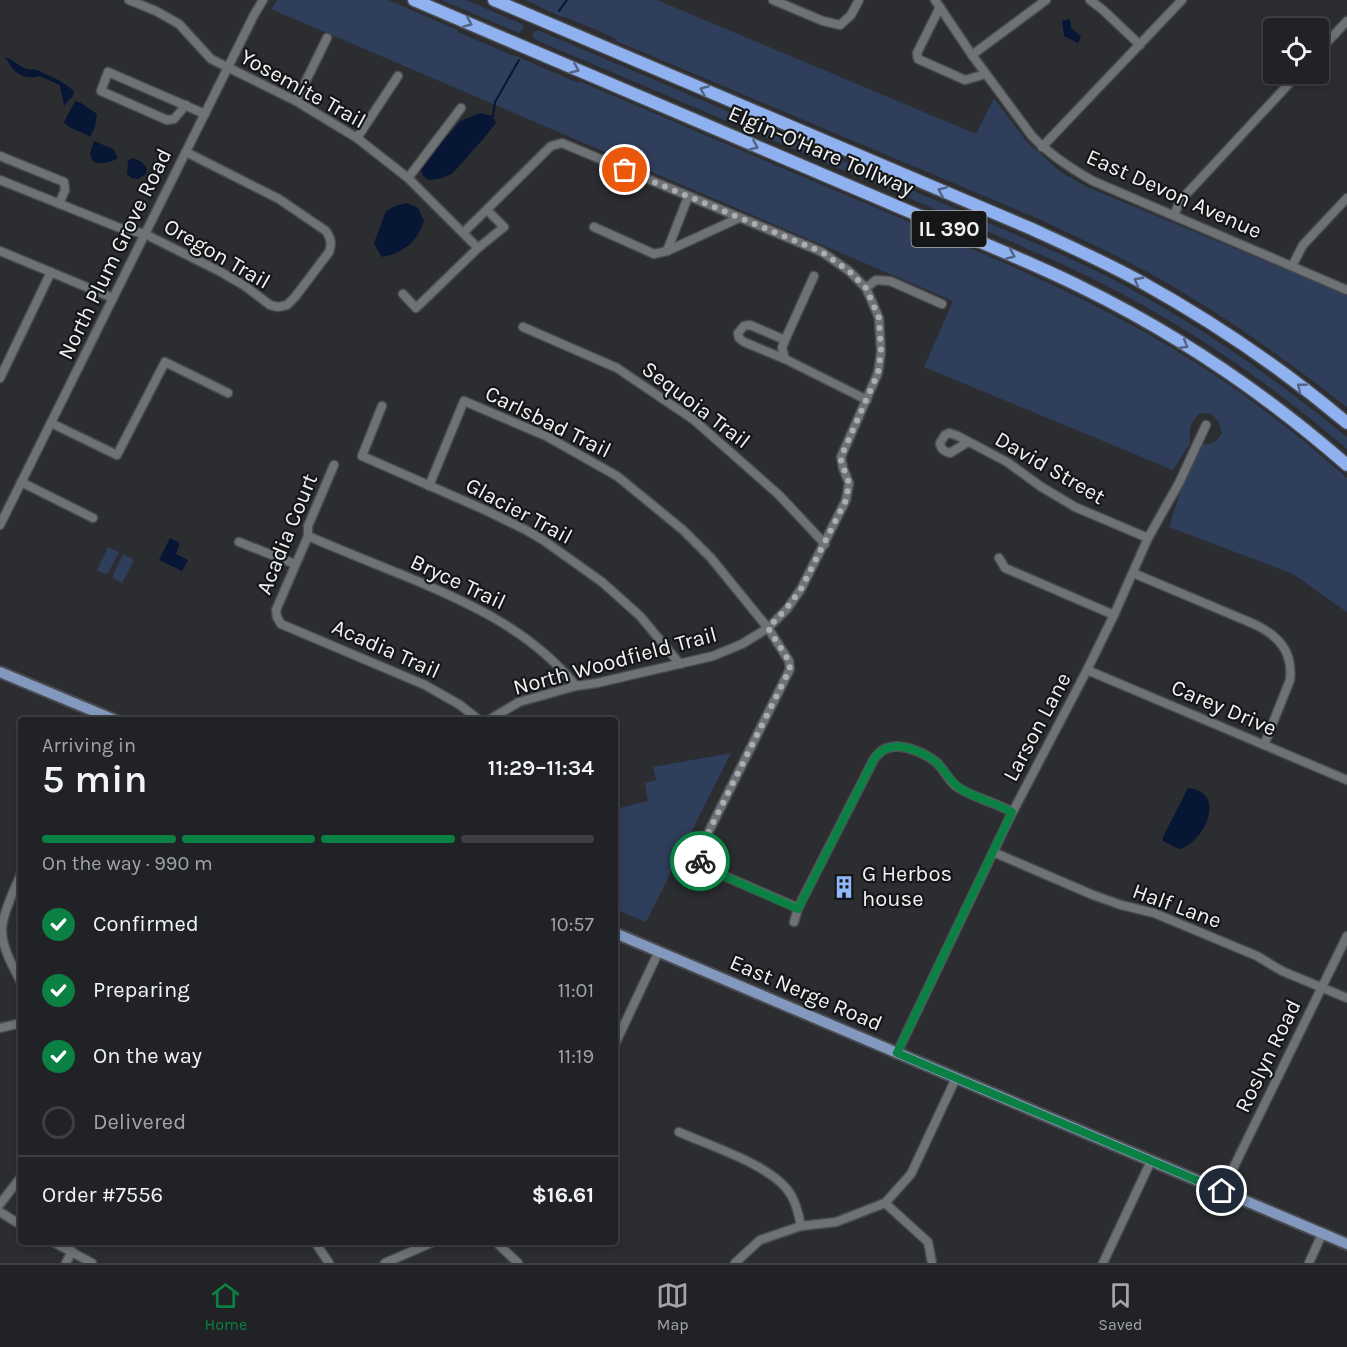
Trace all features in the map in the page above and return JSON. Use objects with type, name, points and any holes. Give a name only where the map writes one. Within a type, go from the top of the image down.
[{"type":"highway","name":"Elgin-O'Hare Tollway","points":[[414,0],[1082,287],[1154,326],[1219,367],[1301,426],[1347,465]]},
{"type":"highway","name":"Elgin-O'Hare Tollway","points":[[494,0],[1032,229],[1090,256],[1143,283],[1230,336],[1347,423]]},
{"type":"main road","points":[[0,672],[89,715]]},
{"type":"main road","name":"East Nerge Road","points":[[618,934],[1347,1244]]},
{"type":"street","name":"Yosemite Trail","points":[[129,0],[179,24],[212,59],[296,100],[357,138],[408,178],[478,248]]},
{"type":"street","name":"North Plum Grove Road","points":[[0,525],[263,0]]},
{"type":"street","points":[[773,0],[823,21],[840,25],[851,15],[859,0]]},
{"type":"street","points":[[972,55],[1046,0]]},
{"type":"street","points":[[1090,0],[1103,9],[1140,45]]},
{"type":"street","points":[[1042,147],[1182,0]]},
{"type":"street","name":"East Devon Avenue","points":[[937,4],[1019,119],[1042,147],[1073,170],[1092,181],[1347,290]]},
{"type":"street","name":"East Devon Avenue","points":[[937,4],[917,53],[918,59],[965,80],[986,74]]},
{"type":"street","points":[[1329,40],[1347,21]]},
{"type":"street","points":[[296,100],[327,38]]},
{"type":"street","points":[[186,105],[174,119],[167,120],[101,91],[108,72],[186,105],[205,114]]},
{"type":"street","points":[[357,138],[398,76]]},
{"type":"street","points":[[1174,215],[1180,201],[1289,84]]},
{"type":"street","points":[[408,178],[461,108]]},
{"type":"street","points":[[464,232],[551,146],[562,143],[822,252],[849,271],[866,288],[876,280],[890,281],[942,304]]},
{"type":"street","name":"Oregon Trail","points":[[0,180],[120,228],[145,234],[219,271],[245,286],[270,305],[278,307],[287,305],[329,252],[332,244],[331,238],[326,231],[279,199],[186,152]]},
{"type":"street","points":[[0,156],[64,182],[65,190],[59,204]]},
{"type":"street","points":[[667,251],[688,197]]},
{"type":"street","points":[[1292,266],[1303,245],[1347,198]]},
{"type":"street","points":[[403,294],[416,308],[504,226],[487,210]]},
{"type":"street","points":[[594,227],[654,254],[667,251],[739,218]]},
{"type":"street","points":[[0,251],[113,297]]},
{"type":"street","points":[[0,378],[51,272]]},
{"type":"street","points":[[785,359],[782,348],[814,276]]},
{"type":"street","name":"North Woodfield Trail","points":[[494,717],[519,702],[576,686],[706,658],[727,651],[768,628],[786,609],[801,589],[848,496],[849,483],[841,461],[842,453],[878,373],[881,352],[879,318],[866,288]]},
{"type":"street","points":[[785,340],[750,325],[744,326],[738,333],[739,338],[744,342],[785,359],[867,400]]},
{"type":"street","name":"Sequoia Trail","points":[[523,327],[617,368],[694,420],[779,495],[825,544]]},
{"type":"street","points":[[51,423],[117,455],[165,362],[228,393]]},
{"type":"street","name":"Carlsbad Trail","points":[[429,486],[464,401],[546,436],[617,476],[690,537],[711,558],[768,628],[789,661],[790,669],[697,855],[704,867],[798,909]]},
{"type":"street","name":"Glacier Trail","points":[[382,406],[362,456],[526,530],[579,564],[640,616],[680,664]]},
{"type":"street","name":"Larson Lane","points":[[897,1053],[1012,812],[1087,670],[1148,538],[1179,483],[1206,425]]},
{"type":"street","name":"David Street","points":[[968,441],[1007,462],[1040,486],[1075,507],[1148,538]]},
{"type":"street","name":"Acadia Court","points":[[277,617],[276,610],[308,536],[308,526],[334,465]]},
{"type":"street","points":[[21,482],[93,518]]},
{"type":"street","name":"Bryce Trail","points":[[308,536],[479,609],[514,630],[542,652],[576,686]]},
{"type":"street","points":[[239,542],[295,564]]},
{"type":"street","points":[[999,558],[1005,568],[1114,615]]},
{"type":"street","points":[[1133,573],[1254,624],[1270,632],[1281,643],[1289,658],[1290,680],[1264,745]]},
{"type":"street","name":"Acadia Trail","points":[[277,617],[281,624],[425,685],[460,705],[475,717]]},
{"type":"street","name":"Carey Drive","points":[[1087,670],[1347,780]]},
{"type":"street","points":[[794,922],[798,909],[874,759],[887,748],[910,749],[929,758],[938,764],[956,786],[1012,812]]},
{"type":"street","name":"Half Lane","points":[[993,852],[1093,895],[1154,913],[1347,998]]},
{"type":"street","points":[[18,881],[2,928],[7,954],[18,976]]},
{"type":"street","name":"Roslyn Road","points":[[1222,1191],[1347,936]]},
{"type":"street","points":[[618,1038],[659,951]]},
{"type":"street","points":[[0,1028],[18,1024]]},
{"type":"street","points":[[735,1263],[760,1240],[801,1226],[836,1222],[885,1203],[911,1174],[956,1078]]},
{"type":"street","points":[[679,1132],[766,1171],[786,1188],[792,1197],[801,1226]]},
{"type":"street","points":[[1103,1263],[1151,1161]]},
{"type":"street","points":[[0,1204],[18,1181]]},
{"type":"street","points":[[885,1203],[928,1242],[932,1263]]},
{"type":"street","points":[[0,1212],[18,1224]]},
{"type":"street","points":[[1309,1263],[1322,1234]]},
{"type":"street","points":[[59,1245],[92,1263]]},
{"type":"street","points":[[317,1245],[329,1263]]},
{"type":"street","points":[[386,1263],[426,1245]]},
{"type":"street","points":[[499,1245],[518,1263]]},
{"type":"street","points":[[66,1263],[72,1251]]},
{"type":"shaded area","points":[[277,0],[388,0],[511,55],[578,83],[579,81],[980,252],[1081,298],[1173,348],[1250,400],[1347,478],[1347,612],[1293,574],[1169,527],[1183,483],[1203,444],[1214,442],[1222,433],[1219,423],[1211,414],[1198,414],[1190,427],[1190,443],[1173,470],[924,367],[953,301],[271,9]]},
{"type":"shaded area","points":[[441,0],[466,0],[522,24],[523,29],[519,33]]},
{"type":"shaded area","points":[[526,0],[657,0],[976,134],[994,98],[1026,141],[1062,173],[1087,187],[1347,295],[1347,407],[1228,321],[1153,275],[1111,254],[1041,220],[616,41],[615,38]]},
{"type":"shaded area","points":[[1070,19],[1071,28],[1081,36],[1078,43],[1064,36],[1062,21]]},
{"type":"shaded area","points":[[536,31],[1037,244],[1112,279],[1174,314],[1263,372],[1347,437],[1347,449],[1231,360],[1169,320],[1105,285],[1010,241],[536,40],[533,33]]},
{"type":"shaded area","points":[[5,57],[24,68],[37,70],[61,81],[74,91],[72,98],[64,106],[60,85],[39,76],[22,76]]},
{"type":"shaded area","points":[[75,101],[97,114],[95,127],[90,137],[69,127],[64,122]]},
{"type":"shaded area","points":[[480,113],[493,116],[496,123],[452,174],[428,180],[423,176],[420,169],[429,153],[460,121]]},
{"type":"shaded area","points":[[94,141],[113,149],[118,158],[103,163],[93,160],[90,153]]},
{"type":"shaded area","points":[[133,158],[142,162],[147,169],[146,174],[138,179],[131,178],[127,174],[128,161]]},
{"type":"shaded area","points":[[407,203],[418,208],[424,221],[418,235],[403,249],[383,257],[374,243],[386,211]]},
{"type":"shaded area","points":[[170,538],[180,543],[176,554],[188,560],[182,571],[159,560]]},
{"type":"shaded area","points":[[108,547],[119,552],[107,575],[97,570]]},
{"type":"shaded area","points":[[123,554],[134,560],[122,583],[112,577]]},
{"type":"shaded area","points":[[731,753],[646,922],[618,910],[618,808],[648,801],[645,783],[656,780],[653,767]]},
{"type":"shaded area","points":[[1188,788],[1200,792],[1207,799],[1208,818],[1196,838],[1179,849],[1163,841],[1163,837]]},
{"type":"waterway","points":[[559,11],[567,0]]},
{"type":"waterway","points":[[493,116],[495,102],[519,60]]},
{"type":"way so far","points":[[625,170],[822,252],[849,271],[866,288],[879,318],[881,352],[878,373],[841,457],[849,483],[846,500],[801,589],[768,628],[789,661],[790,669],[697,855],[700,861]]},
{"type":"place","name":"G Herbos house","points":[[844,887]]},
{"type":"route","points":[[700,861],[704,867],[798,909],[874,759],[880,752],[896,747],[910,749],[929,758],[938,764],[956,786],[1012,812],[897,1053],[1222,1191]]}]
